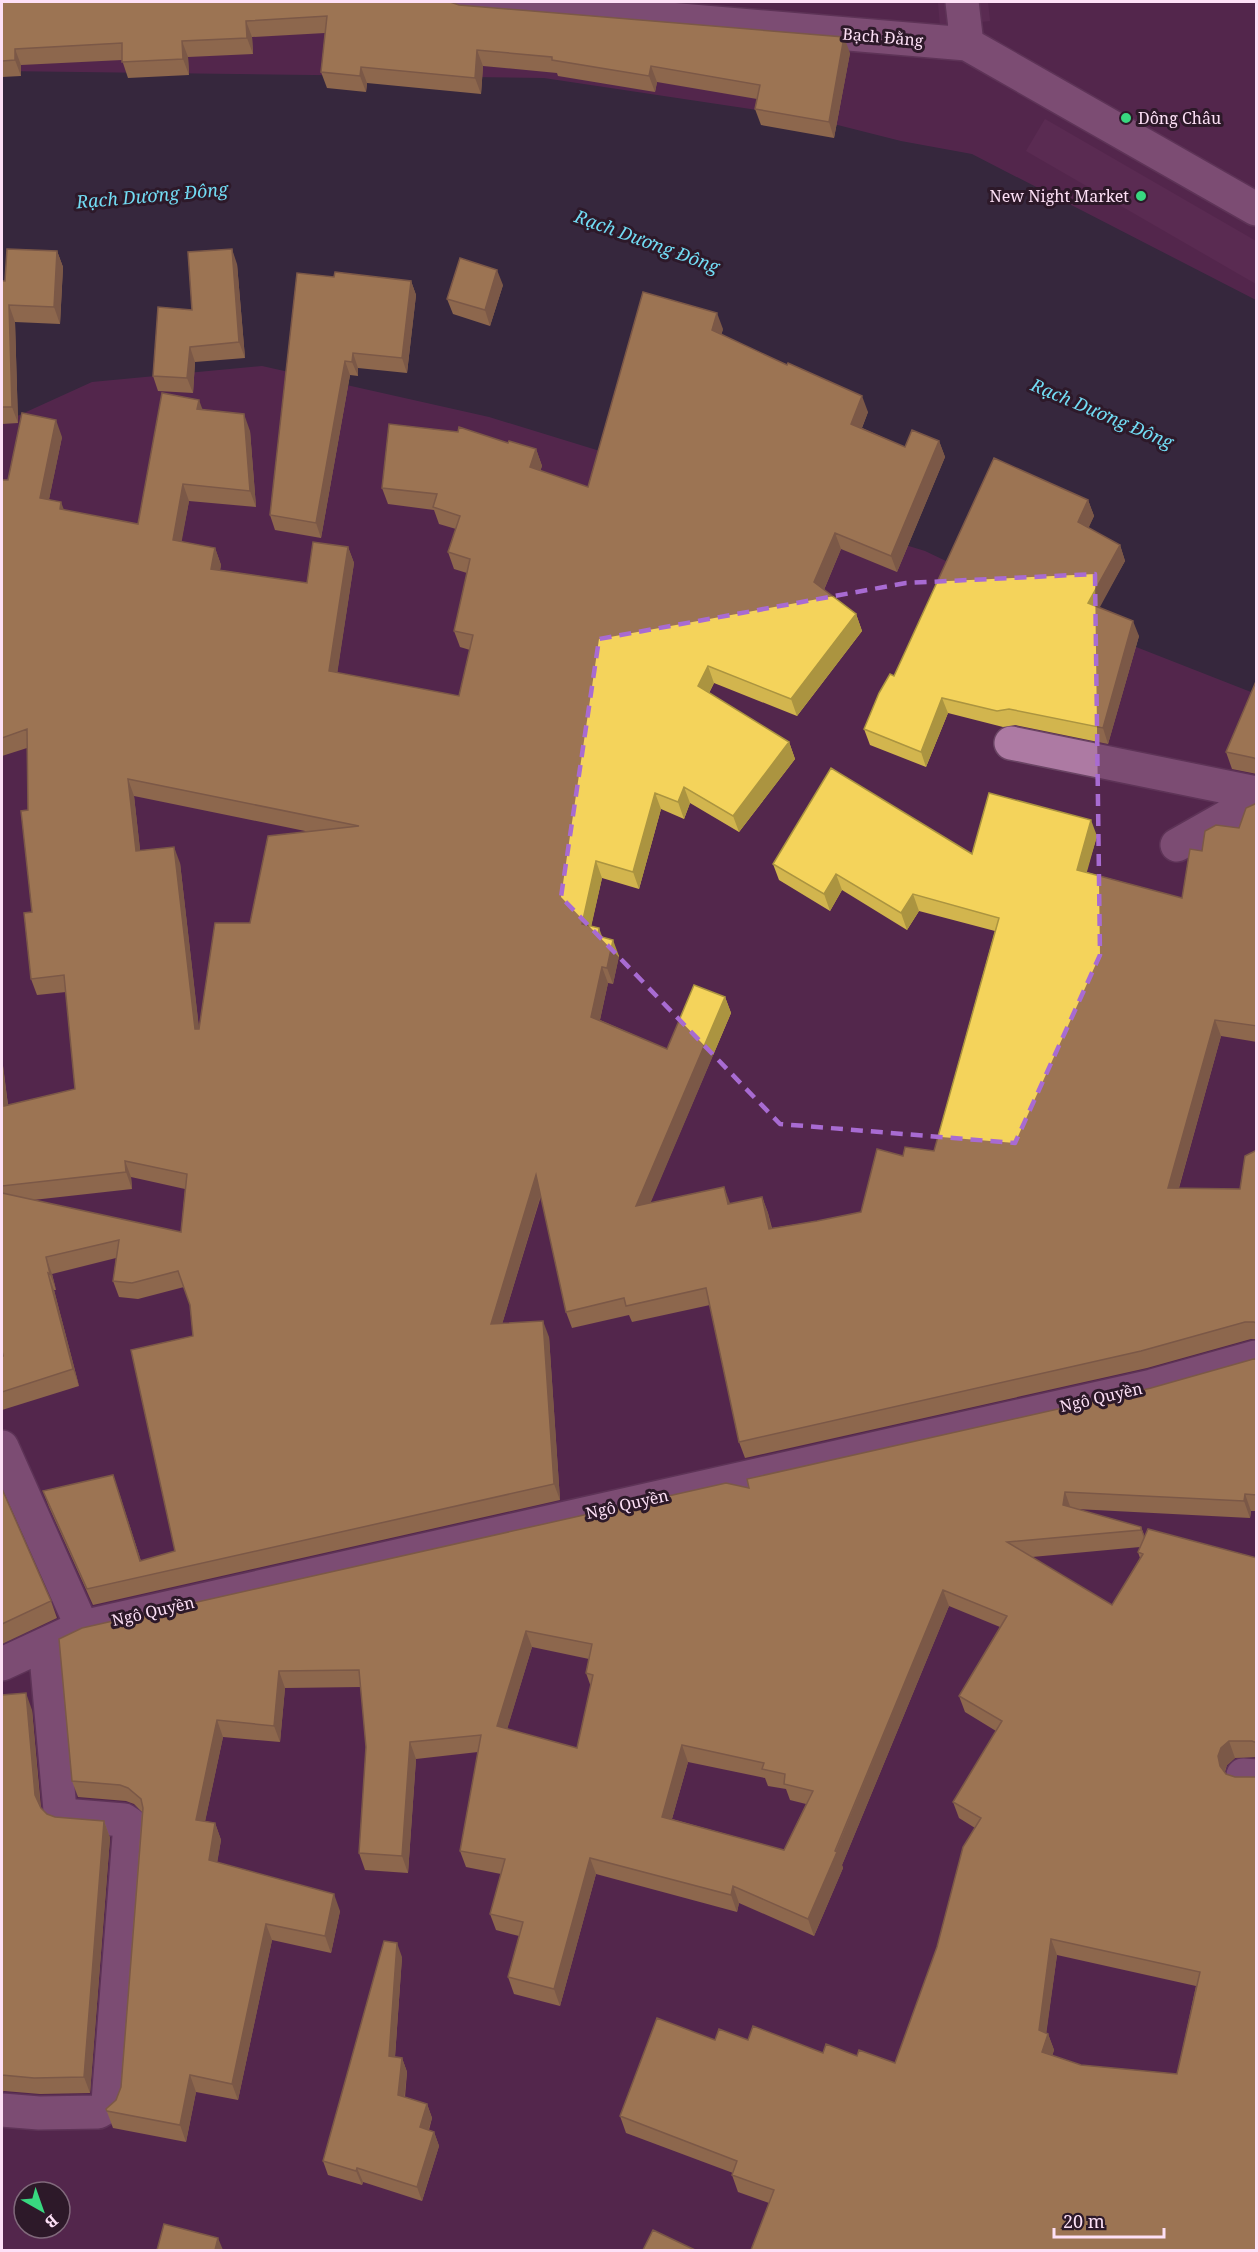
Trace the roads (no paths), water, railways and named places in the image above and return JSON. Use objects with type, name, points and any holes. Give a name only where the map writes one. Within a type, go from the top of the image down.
[{"type":"street","name":"Bạch Đằng","points":[[466,2],[967,44],[1257,209]]},
{"type":"street","points":[[962,2],[967,44]]},
{"type":"street","points":[[1011,743],[1257,793]]},
{"type":"street","points":[[1177,845],[1244,807],[1257,803]]},
{"type":"street","name":"Ngô Quyền","points":[[2,1664],[82,1627],[1152,1386],[1257,1357]]},
{"type":"street","points":[[2,1447],[82,1627]]},
{"type":"street","points":[[2,2110],[98,2112],[105,2108],[108,2102],[130,1824],[124,1820],[63,1815],[60,1810],[45,1645]]},
{"type":"water","name":"Rạch Dương Đông","points":[[2,71],[544,78],[810,118],[901,141],[972,154],[1256,300],[1256,694],[1080,625],[925,551],[489,417],[262,366],[92,382],[2,423]]},
{"type":"place","name":"Dông Châu","points":[[1126,118]]},
{"type":"place","name":"New Night Market","points":[[1141,196]]}]
